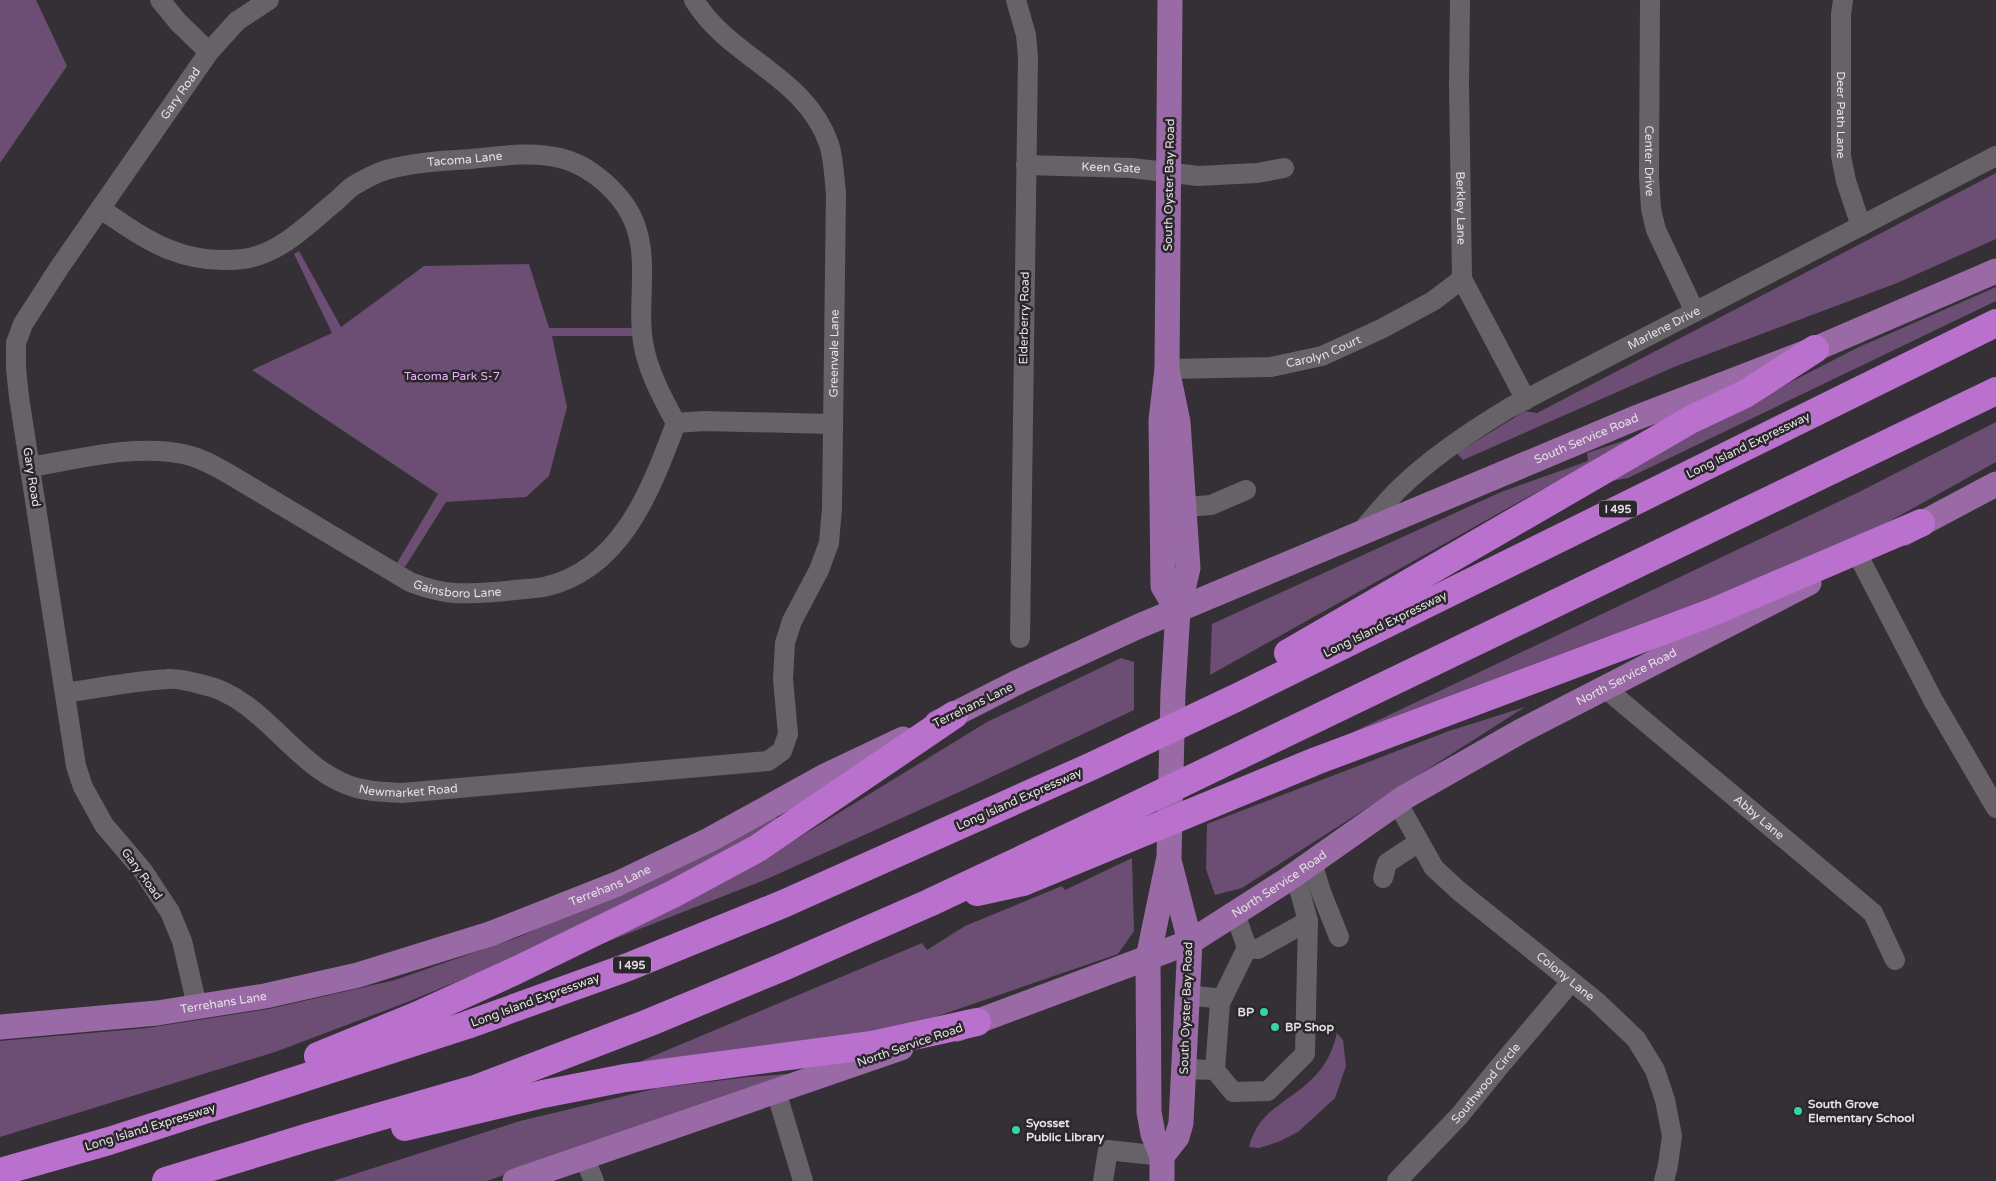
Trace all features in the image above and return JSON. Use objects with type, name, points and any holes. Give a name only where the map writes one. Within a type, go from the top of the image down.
[{"type":"highway","name":"Long Island Expressway","points":[[0,1172],[109,1141],[467,1025],[628,967],[783,904],[1092,766],[1240,696],[1996,323]]},
{"type":"highway","points":[[1240,696],[1290,652],[1692,419],[1745,394],[1815,349]]},
{"type":"highway","points":[[166,1181],[310,1136],[475,1089],[657,1019],[783,967],[929,903],[1116,815],[1996,391]]},
{"type":"highway","points":[[929,903],[1023,882],[1316,761],[1713,612],[1921,523]]},
{"type":"highway","points":[[109,1141],[416,1016],[516,971],[673,894],[758,848],[954,715]]},
{"type":"highway","points":[[179,1181],[561,1091],[625,1078],[872,1045],[977,1022]]},
{"type":"main road","name":"South Oyster Bay Road","points":[[1170,0],[1167,369],[1161,420],[1163,586],[1178,611]]},
{"type":"main road","name":"South Service Road","points":[[1178,611],[1632,419],[1815,349],[1996,271]]},
{"type":"main road","name":"South Oyster Bay Road","points":[[1162,1181],[1162,1156],[1152,1134],[1149,1112],[1148,958],[1169,857],[1173,692],[1178,611],[1188,568],[1178,422],[1167,369]]},
{"type":"main road","name":"North Service Road","points":[[515,1181],[977,1022],[1190,942],[1303,868],[1397,802],[1521,731],[1996,484]]},
{"type":"main road","name":"Terrehans Lane","points":[[0,1027],[157,1013],[265,996],[358,975],[499,930],[617,884],[709,840],[825,776],[1029,677],[1178,611]]},
{"type":"main road","name":"South Oyster Bay Road","points":[[1162,1156],[1177,1137],[1181,1123],[1190,942],[1169,857]]},
{"type":"street","points":[[160,0],[178,22],[209,52]]},
{"type":"street","name":"Gary Road","points":[[197,1006],[182,941],[170,912],[144,871],[104,825],[83,787],[76,766],[16,368],[8,340],[23,324],[59,268],[209,52],[237,21],[269,0]]},
{"type":"street","name":"Greenvale Lane","points":[[694,0],[704,17],[726,40],[780,78],[801,98],[812,112],[828,142],[833,157],[836,193],[832,508],[829,543],[818,570],[792,621],[785,643],[783,680],[788,734],[782,751]]},
{"type":"street","name":"Elderberry Road","points":[[1016,0],[1026,35],[1028,56],[1020,638]]},
{"type":"street","name":"Berkley Lane","points":[[1460,0],[1459,84],[1462,279],[1526,400]]},
{"type":"street","name":"Center Drive","points":[[1650,0],[1649,176],[1651,209],[1656,230],[1695,312]]},
{"type":"street","name":"Deer Path Lane","points":[[1843,0],[1841,14],[1841,156],[1846,181],[1861,226]]},
{"type":"street","name":"Tacoma Lane","points":[[101,210],[142,236],[174,253],[217,261],[245,258],[265,252],[289,241],[352,187],[384,170],[421,163],[530,154],[561,158],[583,167],[606,183],[625,206],[637,229],[644,263],[642,321],[645,352],[660,393],[676,423]]},
{"type":"street","name":"Marlene Drive","points":[[1357,536],[1401,487],[1449,446],[1479,426],[1996,156]]},
{"type":"street","name":"Keen Gate","points":[[1026,165],[1132,168],[1198,176],[1257,173],[1284,168]]},
{"type":"street","name":"Carolyn Court","points":[[1167,369],[1271,367],[1322,356],[1381,329],[1432,302],[1462,279]]},
{"type":"street","points":[[676,423],[704,421],[832,424]]},
{"type":"street","name":"Gainsboro Lane","points":[[30,467],[122,452],[156,450],[185,454],[211,464],[229,474],[410,582],[432,590],[462,595],[544,587],[568,579],[594,564],[617,542],[632,521],[657,474],[676,423]]},
{"type":"street","points":[[1185,507],[1211,505],[1246,490]]},
{"type":"street","points":[[1859,556],[1933,700],[1996,808]]},
{"type":"street","name":"Newmarket Road","points":[[65,692],[168,679],[206,685],[231,696],[249,707],[300,755],[323,772],[355,788],[374,792],[402,793],[768,761],[782,751]]},
{"type":"street","name":"Abby Lane","points":[[1605,688],[1873,913],[1895,960]]},
{"type":"street","name":"Colony Lane","points":[[1397,802],[1434,868],[1459,891],[1596,1001],[1636,1039],[1655,1070],[1665,1100],[1672,1136],[1664,1181]]},
{"type":"street","points":[[1383,878],[1387,863],[1419,842]]},
{"type":"street","points":[[1235,913],[1247,948],[1220,1003],[1214,1070],[1232,1092],[1268,1091],[1305,1054],[1308,921],[1303,868]]},
{"type":"street","points":[[1303,868],[1321,892],[1339,936]]},
{"type":"street","points":[[1247,948],[1258,949],[1308,921]]},
{"type":"street","name":"Southwood Circle","points":[[1397,1181],[1460,1116],[1571,982]]},
{"type":"street","points":[[1187,995],[1214,998],[1220,1003]]},
{"type":"street","points":[[1183,1069],[1214,1070]]},
{"type":"street","points":[[776,1091],[803,1181]]},
{"type":"street","points":[[1103,1181],[1108,1150],[1162,1156]]},
{"type":"street","points":[[584,1157],[594,1181]]},
{"type":"green space","points":[[0,0],[36,0],[67,66],[0,163]]},
{"type":"green space","points":[[1996,173],[1996,239],[1897,283],[1674,367],[1463,460],[1457,453],[1525,411],[1537,413]]},
{"type":"green space","name":"Tacoma Park S-7","points":[[299,251],[341,327],[424,266],[529,264],[549,328],[635,328],[633,336],[552,336],[567,407],[549,476],[526,497],[446,502],[405,567],[397,563],[438,494],[252,370],[332,333],[294,254]]},
{"type":"green space","points":[[1996,287],[1996,301],[1628,478],[1612,481],[1623,471],[1724,416],[1859,347]]},
{"type":"green space","points":[[1996,422],[1996,462],[1881,526],[1740,594],[1309,753],[1859,492]]},
{"type":"green space","points":[[1647,433],[1517,503],[1210,675],[1212,624],[1501,492],[1588,461],[1587,453]]},
{"type":"green space","points":[[1121,658],[1134,662],[1134,710],[767,879],[586,950],[757,863],[987,722]]},
{"type":"green space","points":[[1525,707],[1242,888],[1215,895],[1206,869],[1207,824],[1449,731]]},
{"type":"green space","points":[[776,817],[779,825],[524,954],[405,1003],[275,1052],[0,1137],[0,1041],[147,1028],[269,1009],[395,980],[519,937]]},
{"type":"green space","points":[[1132,858],[1134,931],[1118,954],[874,1038],[639,1062],[922,943],[927,950],[965,926],[1062,886],[1065,890]]},
{"type":"green space","points":[[1337,1033],[1343,1040],[1346,1066],[1335,1098],[1298,1132],[1278,1142],[1259,1148],[1249,1147],[1260,1123],[1267,1115],[1304,1086],[1322,1067],[1331,1051]]},
{"type":"green space","points":[[798,1073],[487,1181],[333,1181],[520,1121],[658,1088]]},
{"type":"place","name":"BP","points":[[1264,1012]]},
{"type":"place","name":"BP Shop","points":[[1275,1027]]},
{"type":"place","name":"South Grove Elementary School","points":[[1798,1111]]},
{"type":"place","name":"Syosset Public Library","points":[[1016,1130]]}]
